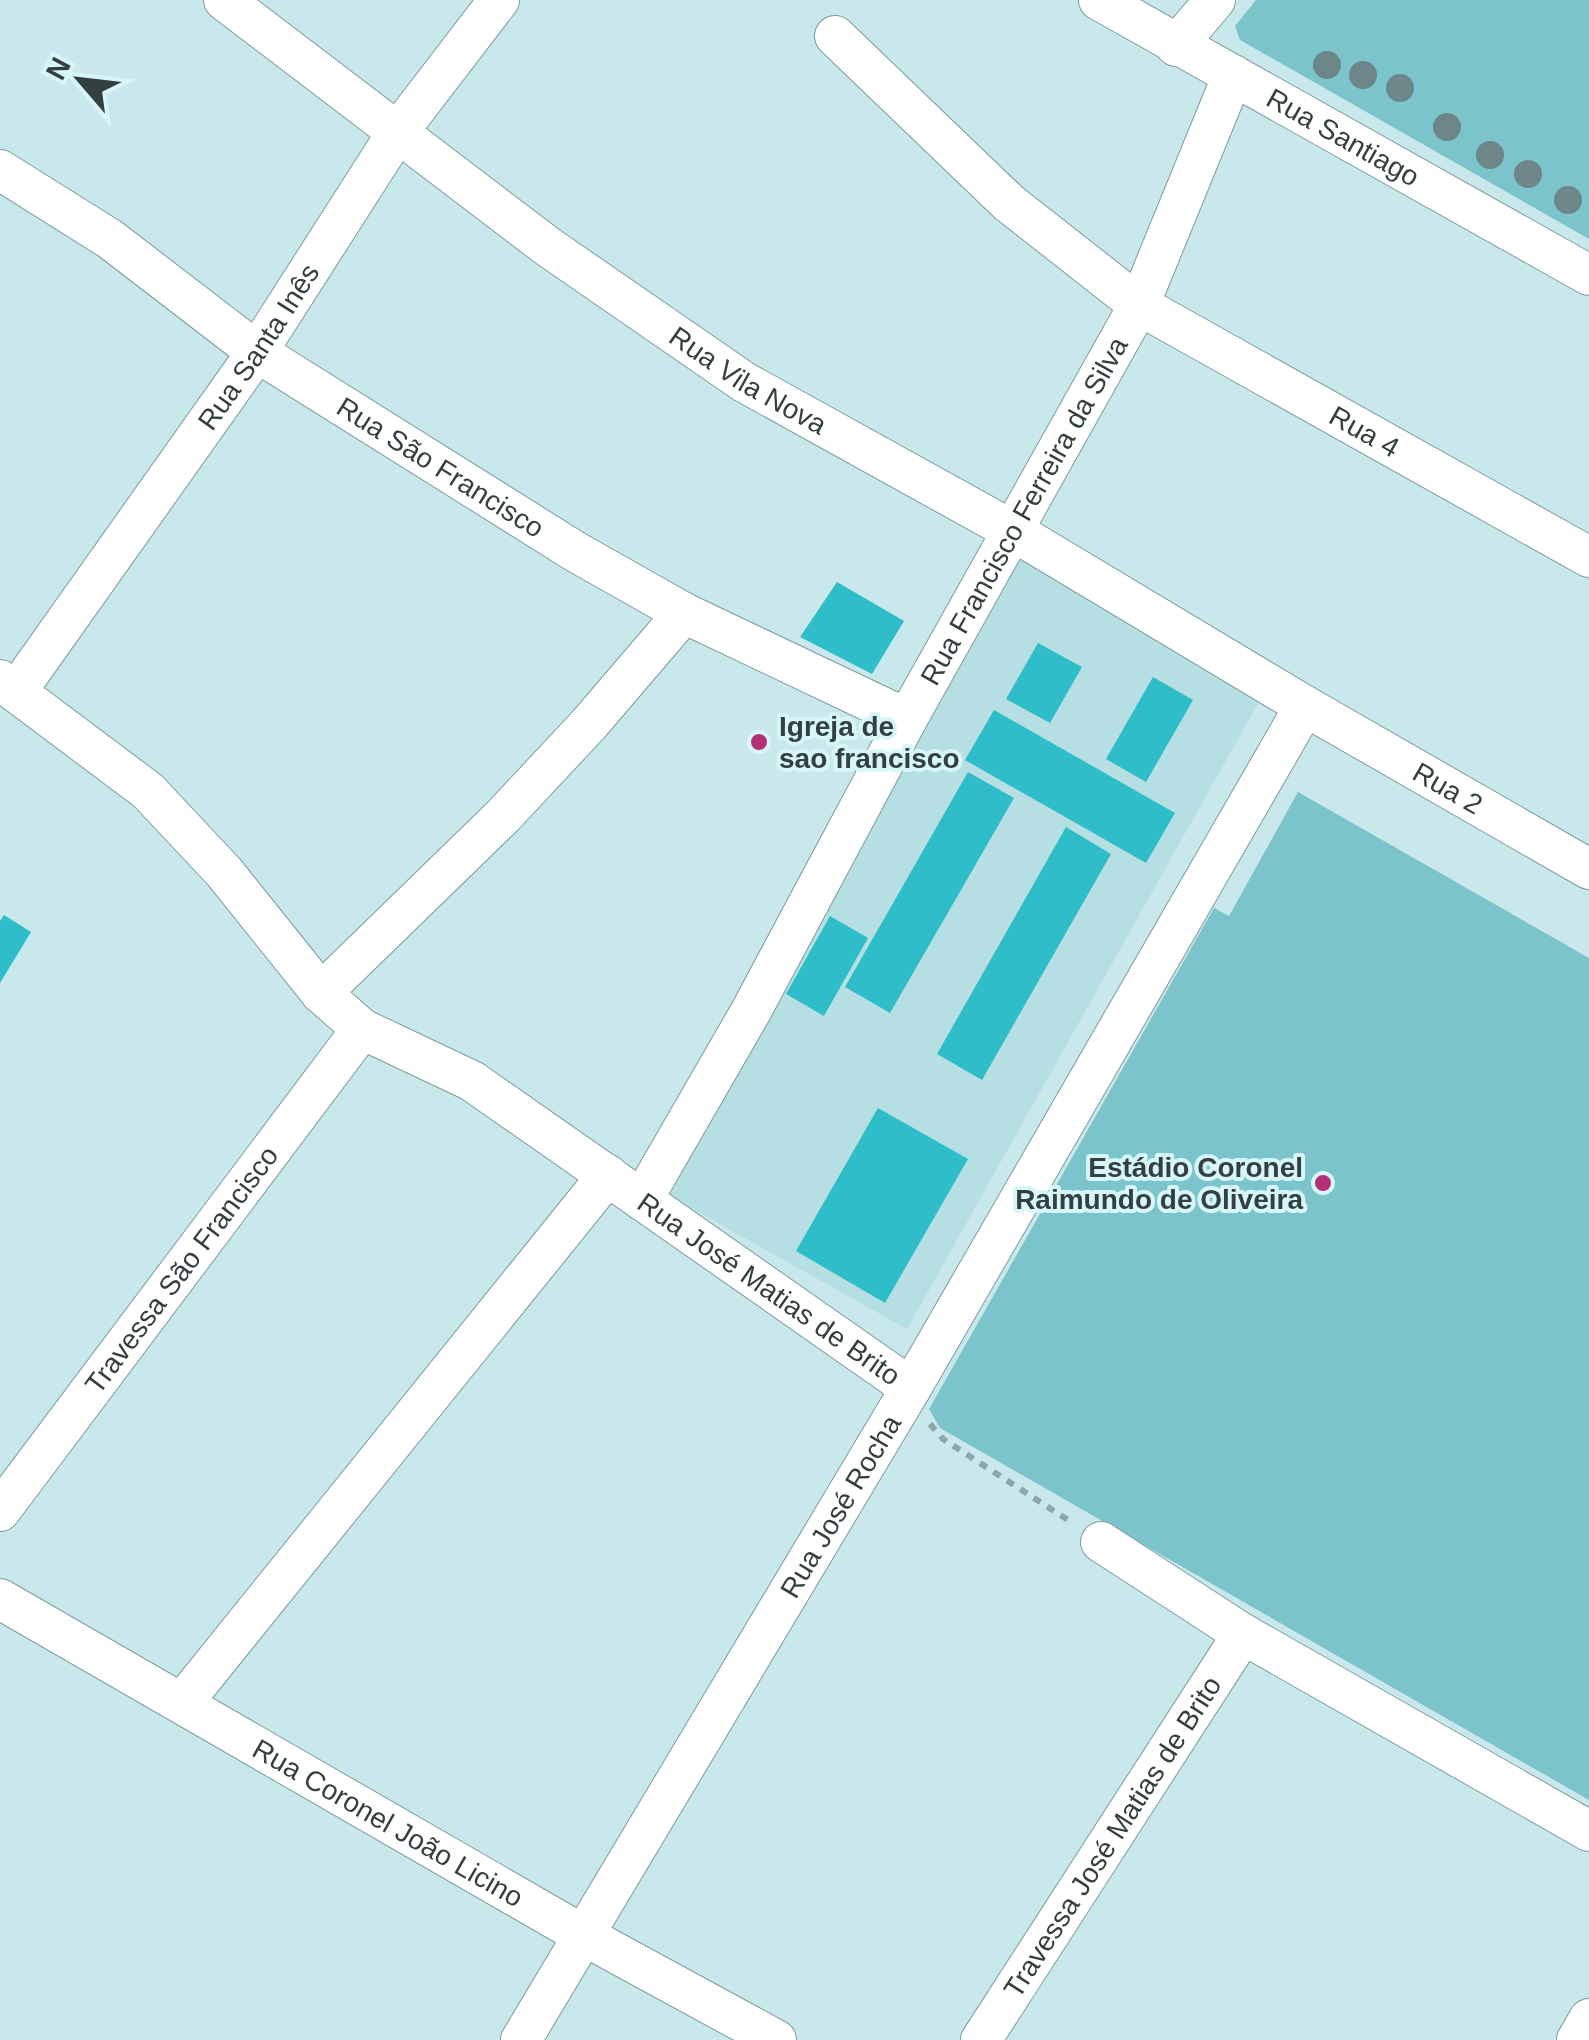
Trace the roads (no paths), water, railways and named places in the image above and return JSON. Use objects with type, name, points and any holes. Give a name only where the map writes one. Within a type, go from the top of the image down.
[{"type":"street","name":"Rua Vila Nova","points":[[224,0],[547,246],[744,382],[1014,530],[1305,706]]},
{"type":"street","name":"Rua Santa Inês","points":[[8,686],[257,352],[398,133],[499,0]]},
{"type":"street","name":"Rua Santiago","points":[[1099,0],[1589,275]]},
{"type":"street","points":[[1176,46],[1215,0]]},
{"type":"street","name":"Rua 4","points":[[834,36],[1009,202],[1139,305],[1589,557]]},
{"type":"street","name":"Rua Francisco Ferreira da Silva","points":[[642,1200],[751,1011],[907,719],[1139,305],[1233,74]]},
{"type":"street","name":"Rua São Francisco","points":[[0,170],[110,239],[257,352],[576,552],[684,613],[907,719]]},
{"type":"street","points":[[321,993],[503,816],[590,724],[684,613]]},
{"type":"street","name":"Rua José Matias de Brito","points":[[8,686],[148,791],[224,872],[321,993],[362,1029],[472,1080],[911,1388]]},
{"type":"street","name":"Rua 2","points":[[1305,706],[1589,869]]},
{"type":"street","name":"Rua José Rocha","points":[[520,2040],[911,1388],[1305,706]]},
{"type":"street","name":"Travessa São Francisco","points":[[0,1511],[362,1029]]},
{"type":"street","points":[[183,1702],[608,1176]]},
{"type":"street","points":[[1101,1542],[1242,1634],[1589,1831]]},
{"type":"street","name":"Rua Coronel João Licino","points":[[0,1599],[583,1934],[776,2040]]},
{"type":"street","name":"Travessa José Matias de Brito","points":[[981,2040],[1242,1634]]},
{"type":"street","points":[[1576,2040],[1589,2019]]},
{"type":"place","name":"Igreja de sao francisco","points":[[759,742]]},
{"type":"place","name":"Estádio Coronel Raimundo de Oliveira","points":[[1323,1183]]}]
